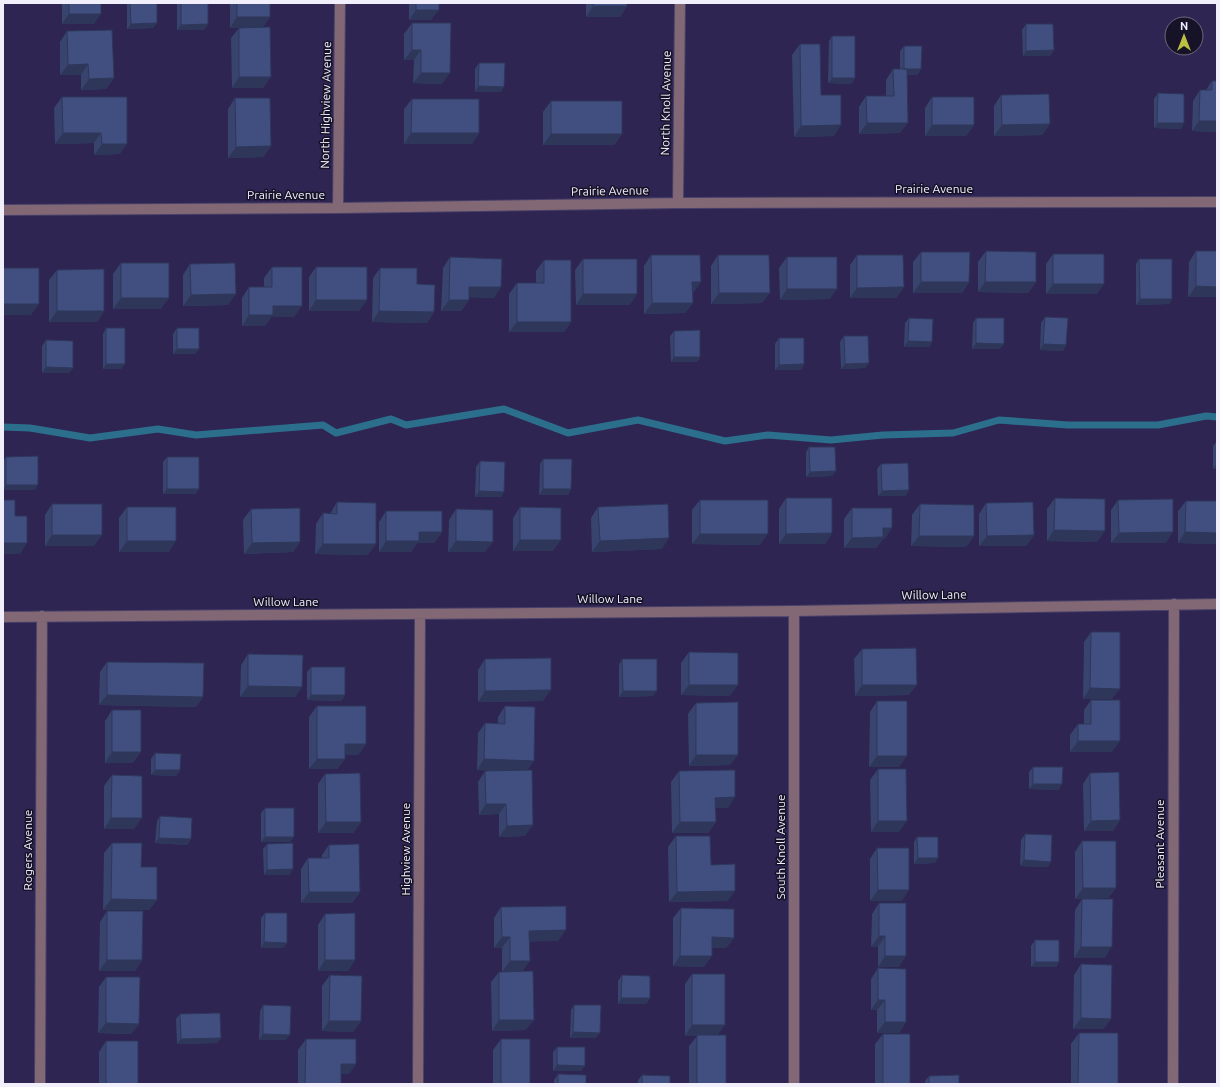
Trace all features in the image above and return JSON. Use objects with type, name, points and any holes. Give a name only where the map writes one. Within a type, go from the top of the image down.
[{"type":"street","name":"North Highview Avenue","points":[[338,208],[340,3]]},
{"type":"street","name":"North Knoll Avenue","points":[[678,203],[680,3]]},
{"type":"street","name":"Prairie Avenue","points":[[3,210],[338,208],[678,203],[1217,202]]},
{"type":"street","name":"Pleasant Avenue","points":[[1173,1084],[1174,604]]},
{"type":"street","name":"Willow Lane","points":[[3,617],[794,611],[1217,604]]},
{"type":"street","name":"South Knoll Avenue","points":[[794,611],[794,1084]]},
{"type":"street","name":"Highview Avenue","points":[[418,1084],[420,614]]},
{"type":"street","name":"Rogers Avenue","points":[[40,1084],[42,616]]},
{"type":"building","points":[[69,3],[101,3],[101,14],[69,14]]},
{"type":"building","points":[[130,3],[157,3],[157,23],[131,24]]},
{"type":"building","points":[[181,3],[208,3],[208,24],[181,25]]},
{"type":"building","points":[[237,3],[270,3],[270,17],[237,17]]},
{"type":"building","points":[[416,3],[439,3],[439,10],[416,10]]},
{"type":"building","points":[[593,3],[627,3],[627,6],[593,6]]},
{"type":"building","points":[[412,23],[451,23],[450,73],[421,73],[421,50],[412,50]]},
{"type":"building","points":[[1026,24],[1053,24],[1054,50],[1026,51]]},
{"type":"building","points":[[270,27],[271,77],[239,77],[239,28]]},
{"type":"building","points":[[112,30],[114,78],[89,79],[88,64],[68,65],[67,31]]},
{"type":"building","points":[[832,36],[855,36],[855,78],[832,78]]},
{"type":"building","points":[[800,44],[820,44],[821,95],[841,95],[841,125],[801,126]]},
{"type":"building","points":[[904,46],[922,46],[921,69],[904,69]]},
{"type":"building","points":[[479,63],[505,63],[504,87],[478,86]]},
{"type":"building","points":[[893,69],[907,69],[908,123],[867,123],[866,96],[894,96]]},
{"type":"building","points":[[1212,81],[1217,81],[1217,121],[1199,121],[1200,90],[1212,90]]},
{"type":"building","points":[[1158,93],[1184,94],[1184,123],[1157,123]]},
{"type":"building","points":[[1049,94],[1050,124],[1002,125],[1001,95]]},
{"type":"building","points":[[62,97],[127,97],[127,144],[102,144],[101,133],[63,133]]},
{"type":"building","points":[[932,97],[974,97],[974,125],[932,125]]},
{"type":"building","points":[[235,98],[270,98],[271,146],[236,147]]},
{"type":"building","points":[[412,99],[479,99],[479,133],[411,133]]},
{"type":"building","points":[[551,101],[622,101],[622,134],[551,134]]},
{"type":"building","points":[[986,251],[1036,252],[1036,282],[985,282]]},
{"type":"building","points":[[1196,251],[1217,251],[1217,287],[1196,286]]},
{"type":"building","points":[[921,252],[970,252],[969,282],[921,282]]},
{"type":"building","points":[[1053,254],[1104,254],[1104,284],[1053,284]]},
{"type":"building","points":[[651,255],[700,255],[701,282],[692,282],[693,303],[652,303]]},
{"type":"building","points":[[718,255],[769,255],[770,293],[719,293]]},
{"type":"building","points":[[857,255],[903,255],[904,287],[857,288]]},
{"type":"building","points":[[450,257],[502,259],[501,287],[469,287],[469,300],[449,300]]},
{"type":"building","points":[[787,257],[837,257],[837,289],[787,289]]},
{"type":"building","points":[[583,259],[637,259],[637,294],[583,294]]},
{"type":"building","points":[[1139,259],[1172,259],[1172,299],[1140,299]]},
{"type":"building","points":[[544,260],[571,260],[571,322],[517,322],[517,283],[544,283]]},
{"type":"building","points":[[121,263],[169,263],[169,298],[121,298]]},
{"type":"building","points":[[235,263],[236,294],[191,295],[190,264]]},
{"type":"building","points":[[272,267],[302,267],[302,306],[273,306],[273,315],[249,315],[249,287],[272,287]]},
{"type":"building","points":[[316,267],[367,267],[367,300],[316,300]]},
{"type":"building","points":[[3,268],[39,268],[39,304],[3,304]]},
{"type":"building","points":[[380,268],[417,268],[417,284],[435,285],[434,312],[379,311]]},
{"type":"building","points":[[104,269],[104,311],[57,311],[57,270]]},
{"type":"building","points":[[1045,317],[1068,318],[1066,345],[1043,344]]},
{"type":"building","points":[[909,318],[933,319],[932,342],[908,341]]},
{"type":"building","points":[[976,318],[1004,318],[1004,344],[976,343]]},
{"type":"building","points":[[106,328],[125,328],[125,364],[106,364]]},
{"type":"building","points":[[177,328],[199,328],[199,349],[177,349]]},
{"type":"building","points":[[700,330],[700,357],[674,357],[674,331]]},
{"type":"building","points":[[844,336],[868,336],[869,363],[845,364]]},
{"type":"building","points":[[779,338],[804,338],[804,364],[779,365]]},
{"type":"building","points":[[46,340],[73,341],[73,368],[46,367]]},
{"type":"building","points":[[809,447],[835,447],[836,471],[810,472]]},
{"type":"building","points":[[38,456],[38,485],[6,485],[6,457]]},
{"type":"building","points":[[167,457],[199,457],[199,489],[167,489]]},
{"type":"building","points":[[543,459],[572,459],[571,489],[543,489]]},
{"type":"building","points":[[480,461],[505,462],[504,492],[479,491]]},
{"type":"building","points":[[908,463],[909,490],[882,491],[881,464]]},
{"type":"building","points":[[786,498],[832,498],[832,533],[786,534]]},
{"type":"building","points":[[1055,498],[1105,499],[1105,531],[1054,530]]},
{"type":"building","points":[[1173,499],[1173,532],[1119,533],[1118,500]]},
{"type":"building","points":[[3,500],[15,500],[15,516],[27,516],[27,543],[3,543]]},
{"type":"building","points":[[700,500],[768,500],[768,534],[700,534]]},
{"type":"building","points":[[1186,501],[1217,501],[1217,533],[1185,532]]},
{"type":"building","points":[[337,502],[376,503],[376,544],[323,544],[323,513],[337,514]]},
{"type":"building","points":[[1033,502],[1034,535],[987,536],[986,503]]},
{"type":"building","points":[[52,504],[102,504],[102,535],[52,535]]},
{"type":"building","points":[[668,504],[669,538],[600,541],[598,507]]},
{"type":"building","points":[[920,504],[974,505],[974,536],[919,536]]},
{"type":"building","points":[[127,507],[176,507],[176,541],[127,541]]},
{"type":"building","points":[[520,507],[561,508],[561,540],[520,540]]},
{"type":"building","points":[[300,508],[300,542],[252,543],[251,509]]},
{"type":"building","points":[[852,508],[892,508],[892,528],[883,528],[883,537],[852,538]]},
{"type":"building","points":[[456,509],[493,510],[493,542],[456,541]]},
{"type":"building","points":[[386,511],[442,511],[442,532],[419,532],[419,541],[386,541]]},
{"type":"building","points":[[1091,632],[1120,632],[1120,689],[1090,688]]},
{"type":"building","points":[[916,648],[917,685],[862,685],[862,649]]},
{"type":"building","points":[[689,652],[738,653],[738,685],[689,685]]},
{"type":"building","points":[[248,654],[303,655],[302,687],[248,686]]},
{"type":"building","points":[[551,658],[551,690],[485,691],[485,659]]},
{"type":"building","points":[[622,659],[657,659],[657,691],[623,691]]},
{"type":"building","points":[[107,662],[204,663],[203,697],[107,695]]},
{"type":"building","points":[[311,667],[345,667],[345,695],[311,695]]},
{"type":"building","points":[[1091,700],[1120,700],[1120,741],[1078,741],[1078,724],[1091,724]]},
{"type":"building","points":[[877,701],[907,701],[907,756],[877,756]]},
{"type":"building","points":[[738,702],[738,755],[696,755],[696,703]]},
{"type":"building","points":[[317,706],[366,706],[366,744],[345,744],[345,759],[317,759]]},
{"type":"building","points":[[505,706],[535,707],[534,761],[484,759],[485,723],[505,724]]},
{"type":"building","points":[[112,710],[141,710],[141,752],[112,752]]},
{"type":"building","points":[[155,753],[181,754],[180,770],[155,770]]},
{"type":"building","points":[[1033,767],[1063,767],[1062,784],[1033,784]]},
{"type":"building","points":[[878,769],[906,769],[907,821],[878,821]]},
{"type":"building","points":[[532,770],[533,825],[507,826],[506,804],[486,804],[485,771]]},
{"type":"building","points":[[735,770],[735,797],[715,798],[716,822],[680,822],[679,771]]},
{"type":"building","points":[[1119,772],[1120,820],[1091,821],[1090,773]]},
{"type":"building","points":[[360,773],[361,822],[326,822],[325,774]]},
{"type":"building","points":[[112,775],[142,776],[142,818],[111,818]]},
{"type":"building","points":[[265,808],[294,808],[294,837],[265,837]]},
{"type":"building","points":[[160,816],[192,818],[191,839],[159,838]]},
{"type":"building","points":[[1025,834],[1052,835],[1051,862],[1024,860]]},
{"type":"building","points":[[676,836],[710,836],[711,865],[735,864],[735,891],[677,892]]},
{"type":"building","points":[[917,837],[938,837],[938,858],[918,858]]},
{"type":"building","points":[[1082,841],[1116,841],[1116,888],[1083,888]]},
{"type":"building","points":[[112,843],[142,843],[141,867],[157,867],[157,900],[111,899]]},
{"type":"building","points":[[293,843],[293,869],[267,870],[267,844]]},
{"type":"building","points":[[359,844],[360,892],[309,892],[308,858],[329,858],[329,845]]},
{"type":"building","points":[[877,848],[909,848],[909,890],[878,890]]},
{"type":"building","points":[[1082,899],[1113,899],[1112,947],[1081,947]]},
{"type":"building","points":[[879,903],[906,903],[906,956],[885,956],[885,936],[879,936]]},
{"type":"building","points":[[566,906],[566,930],[529,931],[530,961],[510,961],[510,937],[502,937],[501,907]]},
{"type":"building","points":[[681,908],[734,909],[734,938],[712,937],[712,956],[680,956]]},
{"type":"building","points":[[107,911],[143,911],[142,960],[107,960]]},
{"type":"building","points":[[265,913],[287,913],[287,943],[264,942]]},
{"type":"building","points":[[355,913],[355,960],[325,960],[325,914]]},
{"type":"building","points":[[1035,940],[1059,940],[1059,962],[1035,962]]},
{"type":"building","points":[[1081,964],[1112,965],[1111,1019],[1081,1018]]},
{"type":"building","points":[[878,968],[906,969],[906,1022],[885,1022],[885,1000],[878,1000]]},
{"type":"building","points":[[533,971],[534,1020],[499,1020],[499,972]]},
{"type":"building","points":[[692,974],[725,974],[725,1025],[692,1025]]},
{"type":"building","points":[[330,975],[362,976],[361,1021],[329,1021]]},
{"type":"building","points":[[622,975],[650,976],[650,998],[621,998]]},
{"type":"building","points":[[106,977],[140,977],[139,1024],[106,1023]]},
{"type":"building","points":[[263,1005],[291,1006],[290,1035],[263,1034]]},
{"type":"building","points":[[574,1005],[601,1005],[600,1033],[573,1032]]},
{"type":"building","points":[[220,1013],[221,1038],[181,1039],[180,1014]]},
{"type":"building","points":[[1079,1033],[1118,1033],[1118,1084],[1078,1084]]},
{"type":"building","points":[[883,1034],[910,1034],[910,1084],[883,1084]]},
{"type":"building","points":[[697,1035],[726,1035],[726,1084],[697,1084]]},
{"type":"building","points":[[306,1039],[356,1039],[356,1064],[341,1064],[341,1084],[305,1084]]},
{"type":"building","points":[[501,1039],[530,1039],[530,1084],[501,1084]]},
{"type":"building","points":[[106,1041],[138,1041],[138,1084],[106,1084]]},
{"type":"building","points":[[557,1047],[585,1047],[585,1066],[557,1065]]},
{"type":"building","points":[[558,1074],[586,1075],[586,1084],[558,1084]]},
{"type":"building","points":[[642,1075],[670,1076],[670,1084],[642,1084]]},
{"type":"building","points":[[959,1075],[959,1084],[929,1084],[929,1076]]},
{"type":"waterway","points":[[3,427],[30,428],[90,438],[158,429],[196,435],[323,425],[336,433],[391,419],[406,425],[504,409],[568,433],[638,420],[725,441],[768,435],[831,440],[883,435],[953,433],[999,420],[1068,425],[1158,425],[1206,416],[1217,417]]}]
